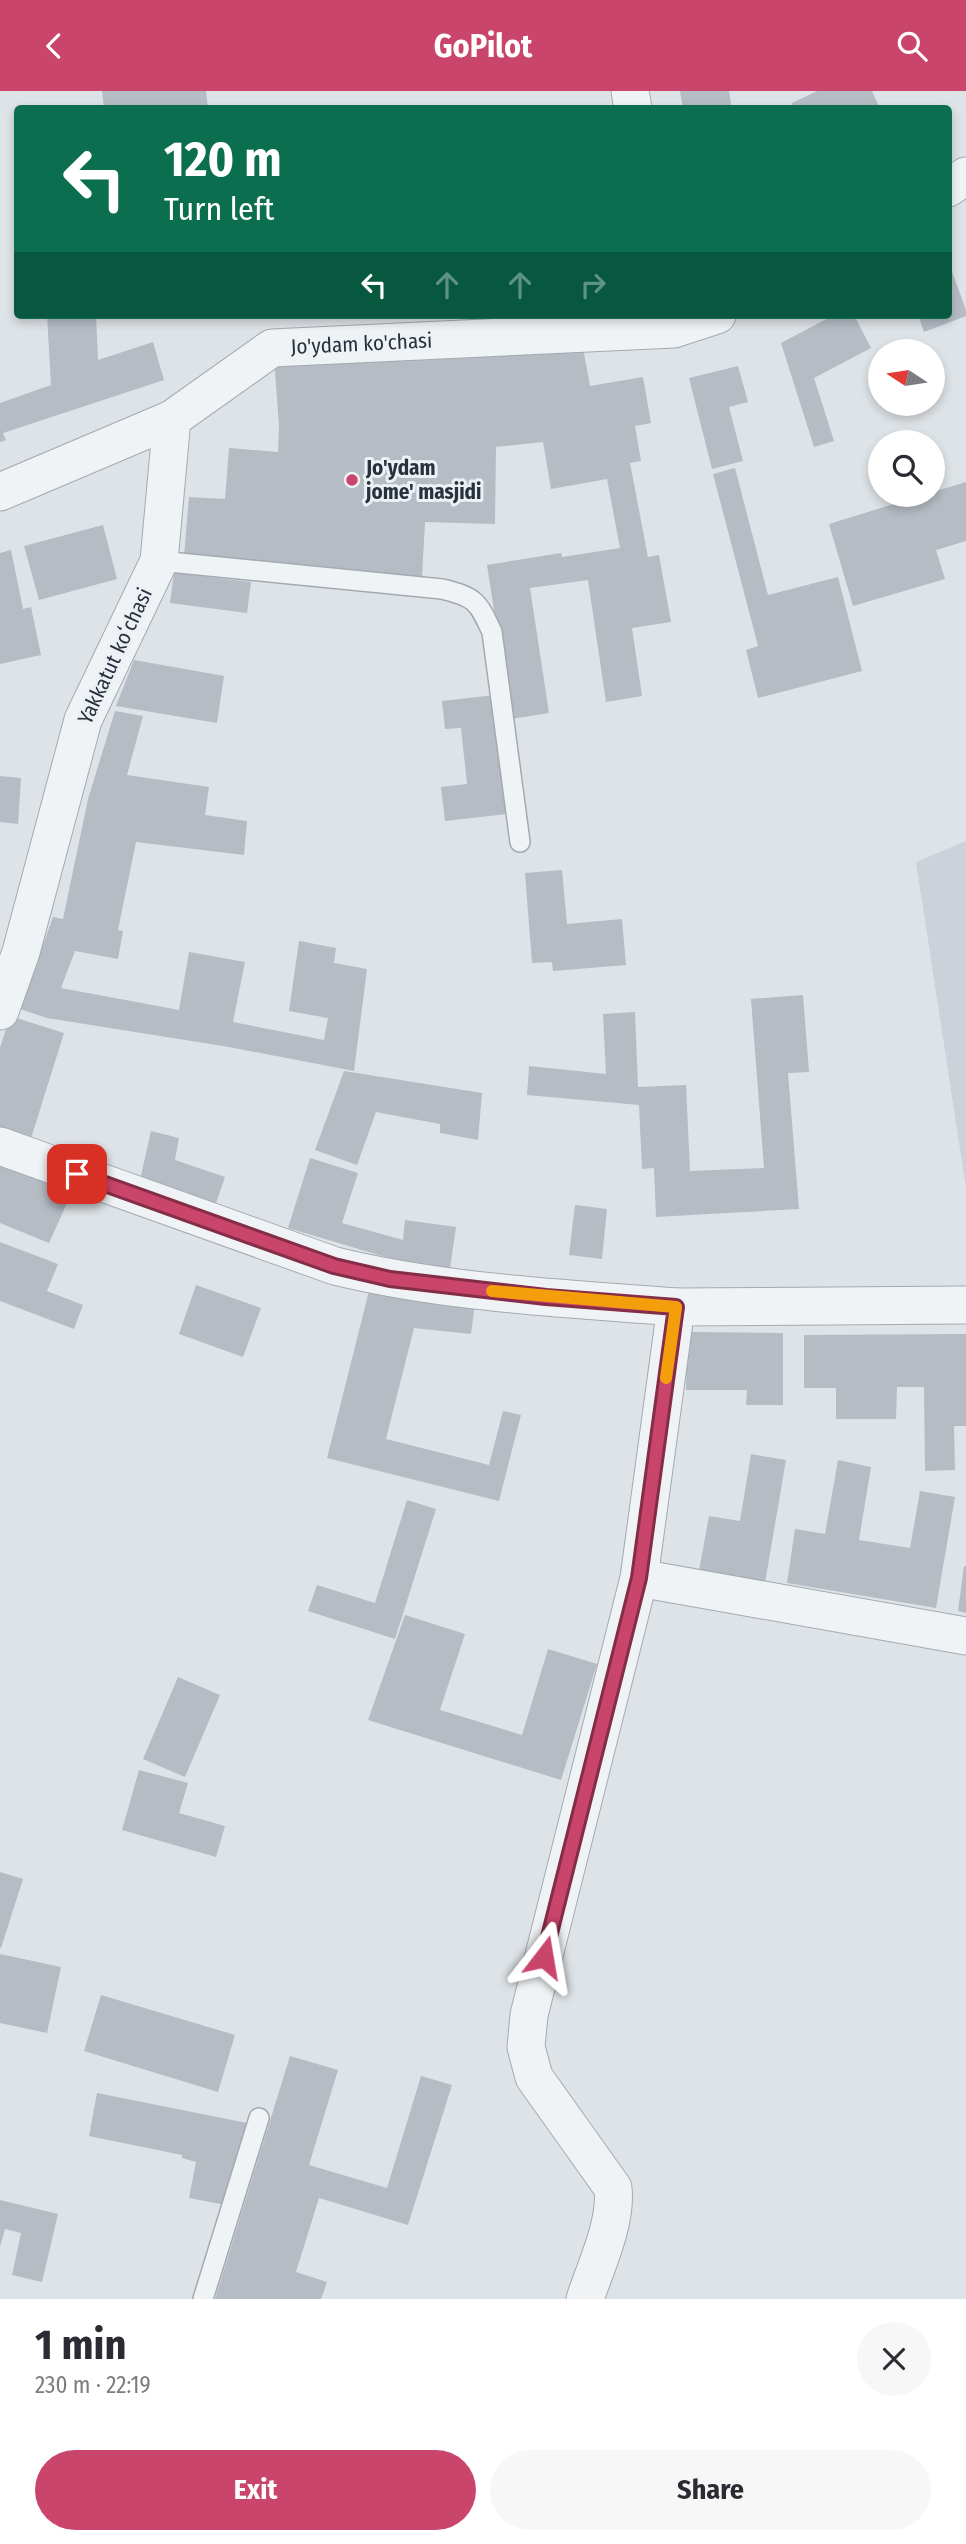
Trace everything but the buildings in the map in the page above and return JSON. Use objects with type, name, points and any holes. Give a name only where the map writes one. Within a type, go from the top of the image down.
[{"type":"street","name":"Jo'ydam ko'chasi","points":[[0,492],[172,419],[272,348],[692,319]]},
{"type":"street","name":"Yakkatut koʻchasi","points":[[0,1011],[21,952],[83,720],[159,561],[172,419]]},
{"type":"street","points":[[0,1146],[334,1266],[416,1282],[546,1297],[676,1307],[966,1305]]},
{"type":"street","points":[[585,2299],[610,2225],[615,2203],[613,2188],[534,2077],[526,2047],[529,2015],[639,1578],[676,1307]]},
{"type":"street","points":[[639,1578],[966,1636]]},
{"type":"lane","points":[[159,561],[442,589],[463,594],[480,606],[492,632],[520,842]]},
{"type":"lane","points":[[203,2299],[259,2119]]},
{"type":"shaded area","points":[[966,841],[966,1188],[916,862]]},
{"type":"slow traffic","points":[[492,1291],[676,1307],[666,1378]]},
{"type":"place","name":"Jo'ydam jome' masjidi","points":[[352,480]]},
{"type":"route","points":[[77,1174],[334,1266],[390,1279],[546,1297],[676,1307],[639,1578],[544,1957]]}]
